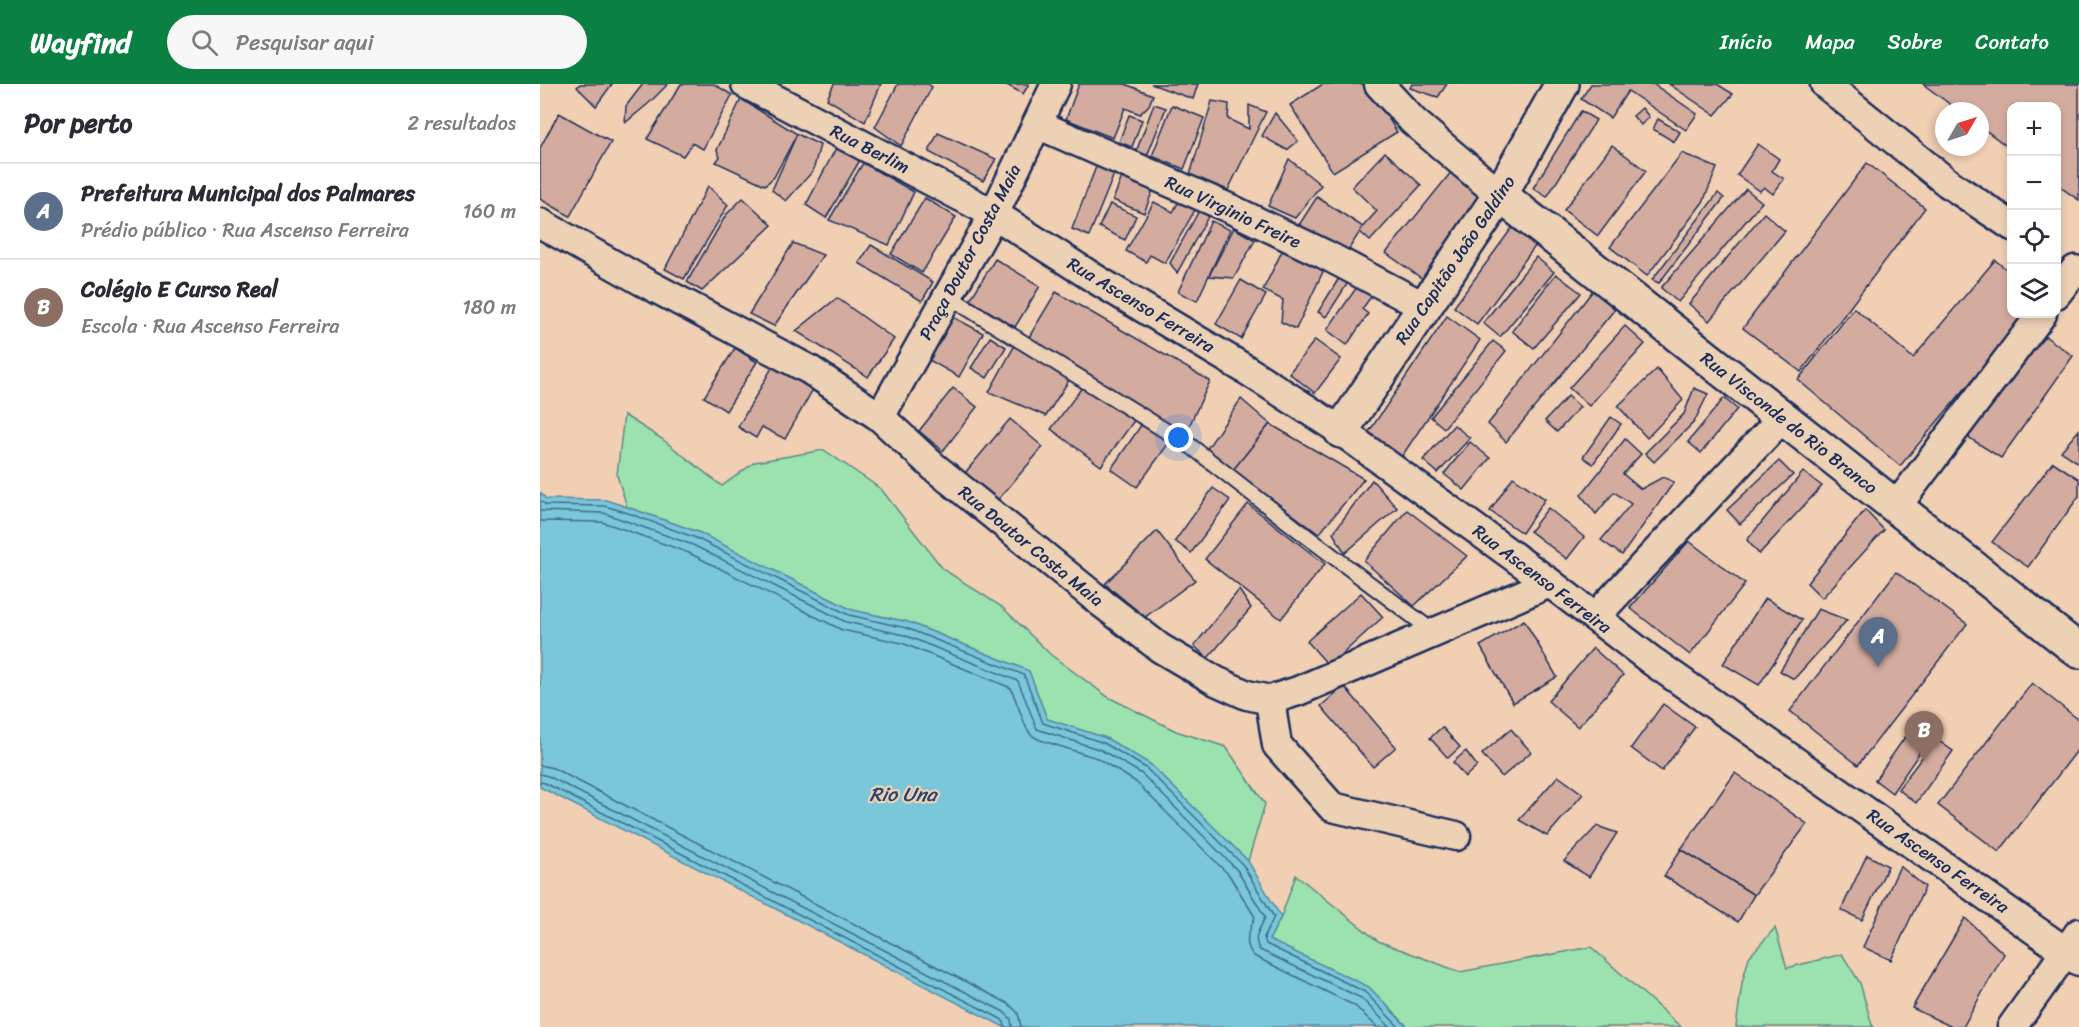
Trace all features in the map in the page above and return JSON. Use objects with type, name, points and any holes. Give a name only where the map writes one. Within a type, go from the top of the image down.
[{"type":"street","name":"Rua Berlim","points":[[746,84],[994,214]]},
{"type":"street","name":"Praça Doutor Costa Maia","points":[[880,417],[994,214],[1056,84]]},
{"type":"street","points":[[1379,84],[1413,122],[1500,195]]},
{"type":"street","name":"Rua Capitão João Galdino","points":[[1341,431],[1500,195],[1562,84]]},
{"type":"street","points":[[1825,84],[1948,183],[2007,223]]},
{"type":"street","name":"Rua Virginio Freire","points":[[1037,124],[1231,209],[1425,307]]},
{"type":"street","name":"Rua Visconde do Rio Branco","points":[[1500,195],[2079,651]]},
{"type":"street","name":"Rua Ascenso Ferreira","points":[[994,214],[1341,431],[1652,661],[2075,948]]},
{"type":"street","name":"Rua Doutor Costa Maia","points":[[540,223],[642,281],[810,370],[880,417],[943,474],[1160,648],[1216,681],[1247,695],[1270,700]]},
{"type":"street","points":[[2061,284],[2070,267]]},
{"type":"street","points":[[1896,507],[2039,318]]},
{"type":"street","points":[[1595,617],[1782,418]]},
{"type":"street","points":[[1456,836],[1332,807],[1277,745],[1270,700],[1338,675],[1550,584]]},
{"type":"street","points":[[2012,1027],[2075,948]]},
{"type":"lane","points":[[948,296],[1192,447],[1436,633]]},
{"type":"green space","points":[[624,415],[662,439],[722,486],[755,462],[824,450],[881,489],[943,569],[1002,607],[1051,655],[1108,697],[1176,731],[1226,747],[1265,804],[1248,861],[1150,764],[1106,738],[1047,719],[1029,671],[908,622],[852,610],[698,532],[627,507],[617,475]]},
{"type":"green space","points":[[1296,875],[1378,941],[1460,972],[1591,947],[1681,1027],[1408,1027],[1369,987],[1269,940],[1281,917]]},
{"type":"green space","points":[[1775,928],[1787,968],[1842,954],[1860,983],[1874,1027],[1736,1027],[1742,983],[1749,957]]},
{"type":"water","name":"Rio Una","points":[[540,492],[546,499],[606,500],[698,532],[852,610],[908,622],[1029,671],[1047,719],[1106,738],[1150,764],[1248,861],[1281,917],[1269,940],[1369,987],[1407,1027],[1004,1027],[540,787]]},
{"type":"building","points":[[580,84],[612,84],[596,106],[577,87]]},
{"type":"building","points":[[643,84],[668,84],[625,123],[626,106]]},
{"type":"building","points":[[681,84],[714,84],[732,95],[703,149],[692,143],[683,156],[647,139]]},
{"type":"building","points":[[834,84],[881,84],[865,122],[827,99]]},
{"type":"building","points":[[898,84],[928,84],[932,87],[901,146],[875,127]]},
{"type":"building","points":[[1005,84],[1029,84],[1023,94]]},
{"type":"building","points":[[1079,84],[1125,84],[1153,95],[1149,105],[1140,114],[1125,108],[1113,138],[1066,119]]},
{"type":"building","points":[[1151,84],[1198,84],[1193,99]]},
{"type":"building","points":[[1323,84],[1367,84],[1397,132],[1333,172],[1290,105]]},
{"type":"building","points":[[1412,84],[1447,84],[1438,97],[1410,88]]},
{"type":"building","points":[[1591,84],[1653,84],[1697,114],[1686,130],[1628,91],[1610,118],[1581,99]]},
{"type":"building","points":[[1669,84],[1717,84],[1733,94],[1715,115]]},
{"type":"building","points":[[1923,84],[2079,84],[2079,200],[2061,187],[2061,102],[2007,102],[2007,146],[1989,133],[1989,102],[1947,102]]},
{"type":"building","points":[[741,99],[797,134],[774,177],[765,185],[716,162],[720,157],[717,150]]},
{"type":"building","points":[[1212,101],[1229,104],[1228,119],[1249,129],[1249,105],[1266,112],[1228,190],[1190,175]]},
{"type":"building","points":[[1154,104],[1166,108],[1147,156],[1136,152]]},
{"type":"building","points":[[1172,105],[1204,118],[1184,169],[1152,156]]},
{"type":"building","points":[[1642,108],[1649,117],[1641,125],[1633,116]]},
{"type":"building","points":[[1581,111],[1596,120],[1547,197],[1533,188]]},
{"type":"building","points":[[559,113],[611,142],[570,216],[540,199],[540,148]]},
{"type":"building","points":[[1275,113],[1298,141],[1287,150],[1262,136]]},
{"type":"building","points":[[1129,115],[1142,120],[1132,147],[1119,142]]},
{"type":"building","points":[[1658,119],[1680,132],[1674,142],[1653,129]]},
{"type":"building","points":[[938,133],[996,159],[983,181],[929,152]]},
{"type":"building","points":[[797,134],[820,145],[813,171],[786,201],[772,190]]},
{"type":"building","points":[[1758,144],[1779,159],[1772,171],[1784,179],[1773,194],[1764,187],[1760,191],[1737,175]]},
{"type":"building","points":[[1612,145],[1646,171],[1598,236],[1564,210]]},
{"type":"building","points":[[836,148],[860,160],[826,218],[806,205]]},
{"type":"building","points":[[1385,152],[1421,185],[1370,241],[1359,231],[1377,211],[1352,187]]},
{"type":"building","points":[[1682,153],[1717,168],[1703,202],[1647,276],[1610,247]]},
{"type":"building","points":[[1099,159],[1117,167],[1089,236],[1072,229]]},
{"type":"building","points":[[1289,159],[1321,185],[1295,218],[1268,206]]},
{"type":"building","points":[[863,163],[914,192],[889,245],[829,220]]},
{"type":"building","points":[[1867,163],[1925,208],[1801,372],[1743,328]]},
{"type":"building","points":[[1452,171],[1484,198],[1424,280],[1386,253]]},
{"type":"building","points":[[1122,177],[1153,190],[1144,213],[1113,200]]},
{"type":"building","points":[[708,186],[728,205],[684,279],[665,269]]},
{"type":"building","points":[[1746,189],[1762,202],[1678,302],[1661,288]]},
{"type":"building","points":[[1718,193],[1724,198],[1659,283],[1652,280]]},
{"type":"building","points":[[1317,197],[1363,227],[1343,258],[1297,228]]},
{"type":"building","points":[[743,198],[772,225],[702,291],[687,282],[726,215]]},
{"type":"building","points":[[925,198],[956,217],[922,273],[891,254]]},
{"type":"building","points":[[1180,199],[1196,208],[1165,263],[1150,255],[1146,262],[1126,251],[1154,202],[1173,212]]},
{"type":"building","points":[[1110,204],[1136,216],[1125,240],[1099,227]]},
{"type":"building","points":[[1200,209],[1209,215],[1177,273],[1170,263]]},
{"type":"building","points":[[1764,213],[1785,231],[1709,321],[1689,304]]},
{"type":"building","points":[[1211,221],[1230,230],[1197,301],[1178,292]]},
{"type":"building","points":[[1234,228],[1255,240],[1234,278],[1209,276]]},
{"type":"building","points":[[1512,228],[1536,245],[1477,324],[1454,307]]},
{"type":"building","points":[[793,243],[823,255],[774,326],[749,314]]},
{"type":"building","points":[[1286,243],[1327,263],[1296,329],[1281,322],[1283,300],[1263,290]]},
{"type":"building","points":[[871,245],[933,282],[922,301],[859,263]]},
{"type":"building","points":[[1536,257],[1554,272],[1500,337],[1483,323]]},
{"type":"building","points":[[995,259],[1040,286],[1015,327],[970,300]]},
{"type":"building","points":[[1995,260],[2007,270],[2007,318],[2025,318],[1900,466],[1798,380],[1854,308],[1913,358]]},
{"type":"building","points":[[1556,274],[1581,293],[1534,348],[1512,331]]},
{"type":"building","points":[[1341,275],[1351,278],[1326,317],[1318,312]]},
{"type":"building","points":[[1241,280],[1266,295],[1241,339],[1216,324]]},
{"type":"building","points":[[1359,284],[1373,294],[1362,309],[1368,314],[1347,345],[1327,330]]},
{"type":"building","points":[[1595,288],[1615,309],[1506,442],[1488,424]]},
{"type":"building","points":[[1056,292],[1210,381],[1185,435],[1029,337]]},
{"type":"building","points":[[837,298],[894,339],[868,377],[796,331]]},
{"type":"building","points":[[1447,316],[1480,340],[1400,459],[1366,436]]},
{"type":"building","points":[[953,317],[983,333],[959,377],[929,360]]},
{"type":"building","points":[[1625,326],[1645,344],[1589,406],[1569,388]]},
{"type":"building","points":[[2042,334],[2073,356],[2001,458],[1968,437]]},
{"type":"building","points":[[990,337],[1006,347],[987,378],[971,368]]},
{"type":"building","points":[[1315,340],[1341,359],[1315,393],[1289,373]]},
{"type":"building","points":[[1493,341],[1506,351],[1444,428],[1431,417]]},
{"type":"building","points":[[1015,345],[1071,377],[1046,416],[989,392]]},
{"type":"building","points":[[735,348],[757,362],[726,411],[704,397]]},
{"type":"building","points":[[773,366],[813,389],[785,439],[762,427],[756,438],[738,427]]},
{"type":"building","points":[[1657,369],[1683,400],[1647,438],[1618,406]]},
{"type":"building","points":[[1086,382],[1136,418],[1101,466],[1051,429]]},
{"type":"building","points":[[953,388],[977,407],[943,451],[919,431]]},
{"type":"building","points":[[1694,388],[1708,394],[1694,422],[1654,462],[1645,453],[1684,414]]},
{"type":"building","points":[[1568,396],[1580,407],[1557,432],[1545,421]]},
{"type":"building","points":[[1724,398],[1737,409],[1701,453],[1688,442]]},
{"type":"building","points":[[1241,399],[1270,424],[1233,470],[1206,450]]},
{"type":"building","points":[[1611,417],[1621,424],[1593,464],[1583,457]]},
{"type":"building","points":[[1010,419],[1043,447],[997,501],[965,473]]},
{"type":"building","points":[[1144,421],[1171,440],[1137,487],[1111,469]]},
{"type":"building","points":[[1270,424],[1364,479],[1319,534],[1233,470]]},
{"type":"building","points":[[1454,425],[1470,438],[1438,473],[1423,460]]},
{"type":"building","points":[[2079,430],[2079,463],[2061,451]]},
{"type":"building","points":[[1625,439],[1641,454],[1623,474],[1641,489],[1663,477],[1674,482],[1622,555],[1601,540],[1631,504],[1614,492],[1596,514],[1581,495]]},
{"type":"building","points":[[1470,442],[1490,458],[1464,490],[1444,474]]},
{"type":"building","points":[[1779,461],[1793,475],[1740,524],[1727,510]]},
{"type":"building","points":[[2053,462],[2079,479],[2079,496],[2028,567],[1992,542]]},
{"type":"building","points":[[1803,472],[1822,486],[1759,554],[1747,540]]},
{"type":"building","points":[[1513,477],[1545,499],[1522,533],[1490,511]]},
{"type":"building","points":[[1372,480],[1397,508],[1345,553],[1333,533]]},
{"type":"building","points":[[1213,488],[1230,500],[1191,553],[1175,541]]},
{"type":"building","points":[[1248,504],[1325,564],[1281,619],[1205,559]]},
{"type":"building","points":[[1548,508],[1584,537],[1567,559],[1530,531]]},
{"type":"building","points":[[1407,510],[1467,556],[1414,606],[1364,561]]},
{"type":"building","points":[[1865,510],[1884,530],[1822,598],[1807,583]]},
{"type":"building","points":[[1157,531],[1195,580],[1145,617],[1105,584]]},
{"type":"building","points":[[1689,541],[1745,584],[1690,655],[1630,608]]},
{"type":"building","points":[[1896,572],[1967,624],[1858,765],[1790,711]]},
{"type":"building","points":[[1239,590],[1251,608],[1208,658],[1194,646]]},
{"type":"building","points":[[1361,593],[1383,617],[1329,666],[1307,641]]},
{"type":"building","points":[[1765,598],[1802,620],[1759,685],[1723,664]]},
{"type":"building","points":[[1818,609],[1847,620],[1794,679],[1780,671]]},
{"type":"building","points":[[1524,620],[1557,677],[1513,703],[1480,646]]},
{"type":"building","points":[[1593,648],[1623,675],[1578,727],[1548,701]]},
{"type":"building","points":[[2032,683],[2079,720],[2079,748],[1999,852],[1938,805]]},
{"type":"building","points":[[1344,686],[1396,747],[1373,767],[1321,706]]},
{"type":"building","points":[[1663,704],[1695,727],[1662,771],[1631,748]]},
{"type":"building","points":[[1442,727],[1460,747],[1448,758],[1430,738]]},
{"type":"building","points":[[1511,729],[1531,752],[1502,777],[1482,754]]},
{"type":"building","points":[[1905,737],[1922,749],[1892,793],[1875,780]]},
{"type":"building","points":[[1936,739],[1953,751],[1916,803],[1898,789]]},
{"type":"building","points":[[1466,751],[1477,766],[1465,777],[1453,762]]},
{"type":"building","points":[[1735,773],[1807,824],[1754,895],[1681,849]]},
{"type":"building","points":[[1558,776],[1583,794],[1547,836],[1519,820]]},
{"type":"building","points":[[1597,826],[1617,833],[1589,877],[1564,861]]},
{"type":"building","points":[[1681,849],[1754,895],[1738,922],[1664,876]]},
{"type":"building","points":[[1867,855],[1888,866],[1862,920],[1841,910]]},
{"type":"building","points":[[1900,866],[1925,887],[1891,960],[1863,947]]},
{"type":"building","points":[[1965,918],[2004,954],[1963,1027],[1952,1027],[1912,1008]]},
{"type":"place","name":"Prefeitura Municipal dos Palmares","points":[[1878,667]]},
{"type":"place","name":"Colégio E Curso Real","points":[[1924,761]]}]
